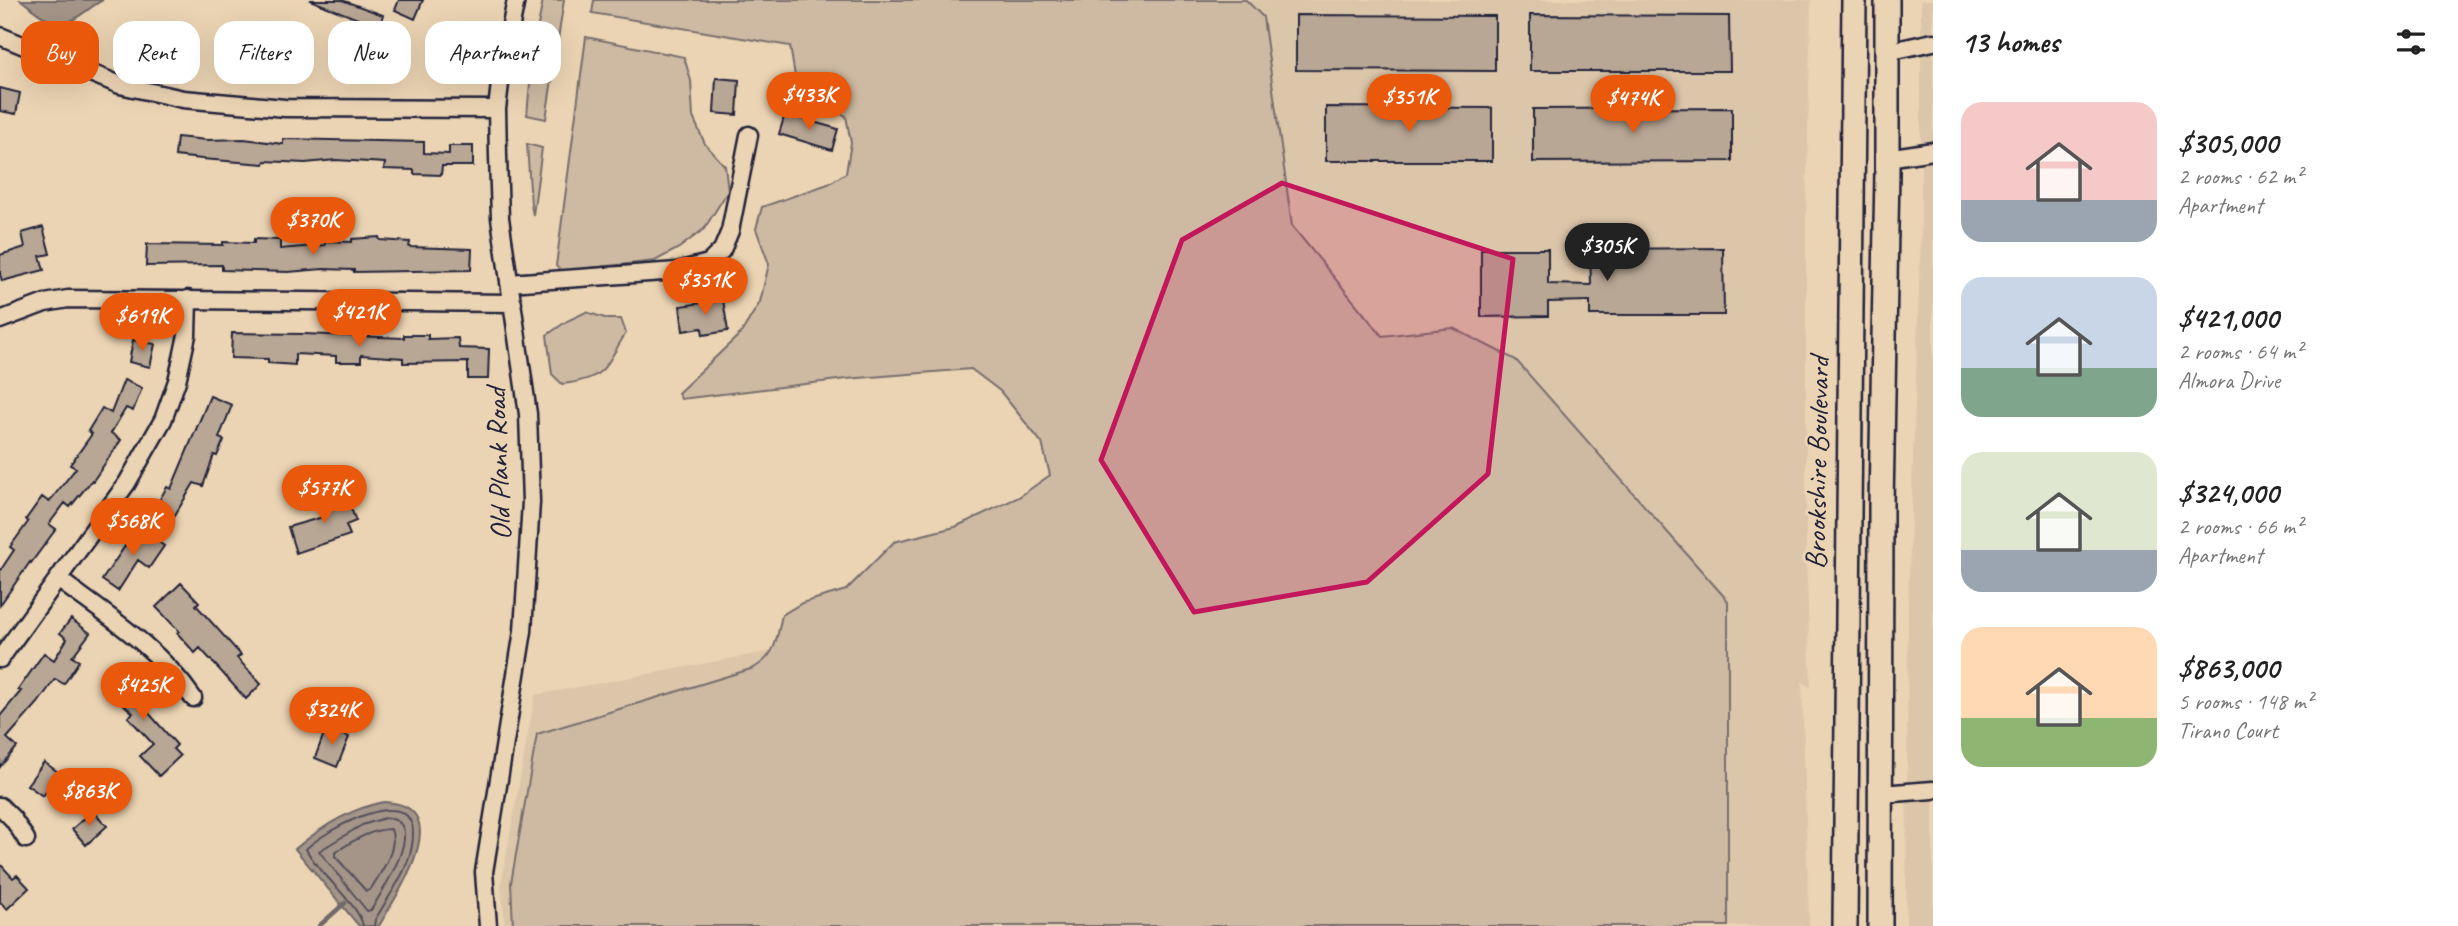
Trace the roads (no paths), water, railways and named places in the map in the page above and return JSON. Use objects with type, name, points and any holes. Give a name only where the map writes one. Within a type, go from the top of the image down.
[{"type":"highway","name":"Brookshire Boulevard","points":[[1845,926],[1854,0]]},
{"type":"highway","points":[[1881,926],[1887,0]]},
{"type":"street","name":"Old Plank Road","points":[[488,926],[484,872],[523,631],[529,554],[530,436],[525,382],[500,218],[497,109],[516,0]]},
{"type":"street","points":[[0,36],[120,85],[184,99],[285,108],[497,109]]},
{"type":"street","points":[[1887,52],[1933,42]]},
{"type":"street","points":[[509,284],[677,271],[709,263],[722,250],[730,231],[749,135]]},
{"type":"street","points":[[1887,158],[1933,151]]},
{"type":"street","points":[[0,320],[45,303],[68,299],[513,303]]},
{"type":"street","points":[[0,659],[127,483],[163,420],[177,381],[187,335],[188,299]]},
{"type":"street","points":[[1848,488],[1882,487]]},
{"type":"street","points":[[58,579],[149,648],[169,666],[193,698]]},
{"type":"street","points":[[1881,794],[1933,790]]},
{"type":"street","points":[[0,806],[13,819],[26,839]]},
{"type":"water","points":[[21,0],[103,0],[70,21],[52,21]]},
{"type":"water","points":[[384,802],[406,807],[417,818],[420,835],[408,874],[379,926],[359,926],[295,849],[336,820]]},
{"type":"waterway","points":[[319,926],[345,903]]}]
